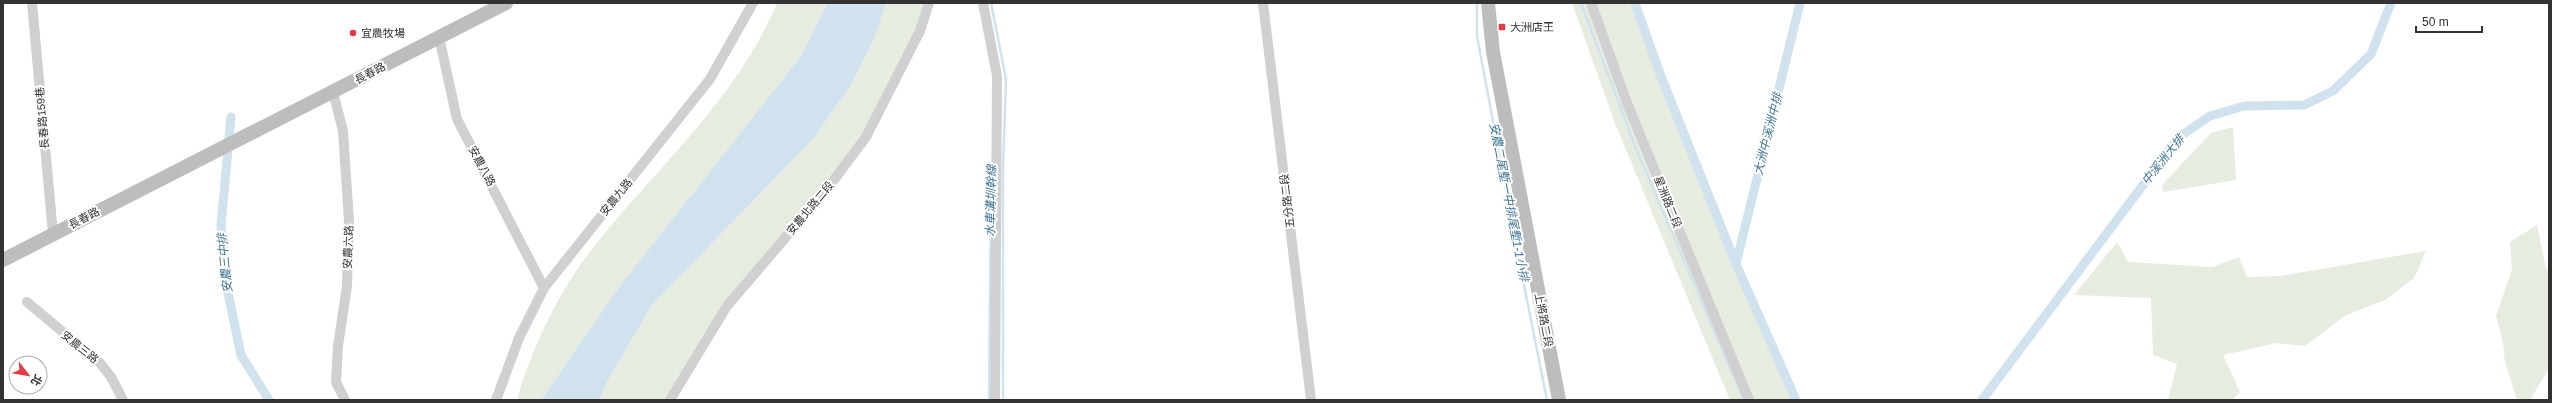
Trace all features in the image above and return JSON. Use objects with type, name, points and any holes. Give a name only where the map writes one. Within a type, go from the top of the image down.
[{"type":"street","name":"長春路159巷","points":[[32,3],[53,234]]},
{"type":"street","name":"長春路","points":[[3,260],[506,3]]},
{"type":"street","name":"安農九路","points":[[496,400],[519,338],[544,288],[710,79],[753,3]]},
{"type":"street","name":"安農北路二段","points":[[670,400],[727,306],[827,189],[866,137],[920,31],[929,3]]},
{"type":"street","points":[[983,3],[997,76],[995,400]]},
{"type":"street","name":"五分路二段","points":[[1263,3],[1311,400]]},
{"type":"street","name":"上將路二段","points":[[1488,3],[1494,59],[1559,400]]},
{"type":"street","name":"星洲路二段","points":[[1591,3],[1627,103],[1748,400]]},
{"type":"street","name":"安農八路","points":[[439,37],[457,119],[544,288]]},
{"type":"street","name":"安農六路","points":[[333,92],[344,132],[349,221],[347,286],[338,346],[336,382],[345,400]]},
{"type":"street","name":"安農三路","points":[[27,302],[100,363],[111,377],[123,400]]},
{"type":"shaded area","points":[[777,3],[827,3],[801,56],[619,287],[541,400],[517,400],[531,357],[540,336],[561,295],[573,276],[600,239],[698,127],[721,98],[742,68],[761,36]]},
{"type":"shaded area","points":[[886,3],[929,3],[866,137],[727,306],[670,400],[599,400],[608,380],[652,305],[813,139],[851,85],[875,37]]},
{"type":"shaded area","points":[[1572,3],[1635,3],[1660,74],[1736,264],[1796,400],[1730,400],[1616,126]]},
{"type":"shaded area","points":[[2233,127],[2236,180],[2163,192],[2162,185],[2211,133]]},
{"type":"shaded area","points":[[2537,225],[2546,269],[2549,271],[2549,368],[2530,400],[2517,400],[2505,362],[2503,342],[2496,316],[2512,270],[2510,242]]},
{"type":"shaded area","points":[[2117,242],[2128,262],[2212,267],[2239,257],[2247,277],[2280,276],[2426,251],[2414,278],[2385,300],[2346,315],[2305,346],[2276,343],[2223,355],[2240,392],[2232,400],[2168,400],[2177,364],[2153,355],[2151,298],[2074,295]]},
{"type":"water","points":[[827,3],[886,3],[875,37],[851,85],[813,139],[652,305],[608,380],[599,400],[541,400],[619,287],[801,56]]},
{"type":"waterway","points":[[991,3],[1006,79],[1003,169],[1003,400]]},
{"type":"waterway","name":"安農二尾塹一中排尾塹1-1小排","points":[[1477,3],[1477,36],[1547,400]]},
{"type":"waterway","points":[[1581,3],[1637,151],[1744,400]]},
{"type":"waterway","points":[[1635,3],[1660,74],[1736,264],[1796,400]]},
{"type":"waterway","name":"大洲中溪洲中排","points":[[1736,264],[1800,3]]},
{"type":"waterway","name":"中溪洲大排","points":[[1982,400],[2179,137],[2210,116],[2244,106],[2304,105],[2333,91],[2371,54],[2391,3]]},
{"type":"waterway","name":"安農三中排","points":[[231,117],[221,225],[228,293],[241,355],[269,400]]},
{"type":"waterway","name":"水車溝圳幹線","points":[[989,400],[991,198]]},
{"type":"place","name":"大洲店王","points":[[1502,27]]},
{"type":"place","name":"宜農牧場","points":[[353,33]]}]
